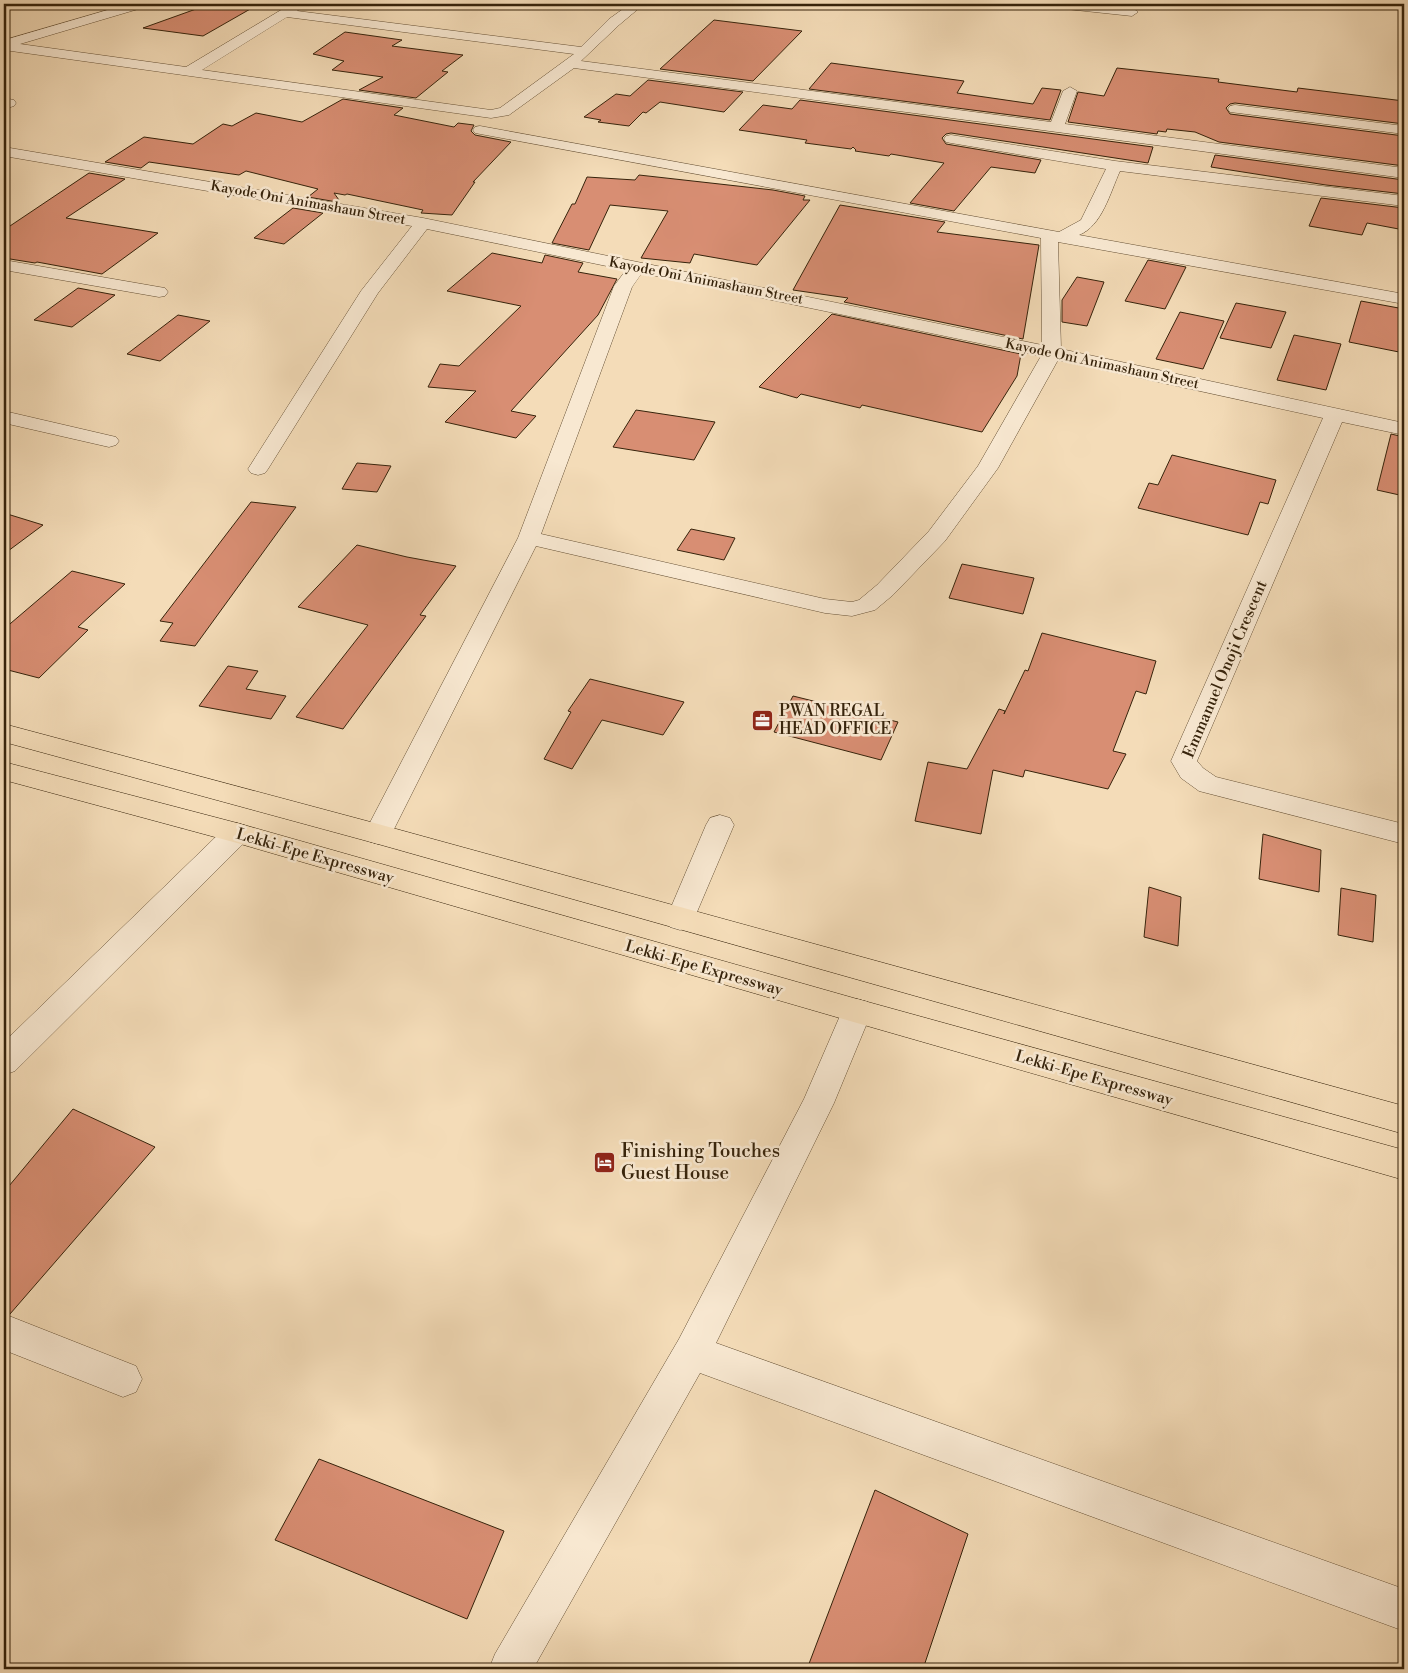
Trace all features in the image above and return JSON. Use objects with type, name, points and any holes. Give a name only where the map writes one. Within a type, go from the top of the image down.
[{"type":"highway","points":[[4,733],[378,834],[1404,1120]]},
{"type":"highway","name":"Lekki-Epe Expressway","points":[[4,771],[237,833],[857,1011],[1404,1165]]},
{"type":"street","points":[[4,46],[142,4]]},
{"type":"street","points":[[190,71],[300,4]]},
{"type":"street","points":[[4,46],[491,114],[504,112],[571,64],[614,22],[638,4]]},
{"type":"street","points":[[1058,4],[1132,12]]},
{"type":"street","points":[[284,13],[584,51]]},
{"type":"street","points":[[571,64],[1404,173]]},
{"type":"street","points":[[1056,128],[1070,91]]},
{"type":"street","points":[[1235,108],[1404,130]]},
{"type":"street","points":[[480,130],[1404,299]]},
{"type":"street","points":[[951,139],[1115,166],[1404,201]]},
{"type":"street","name":"Kayode Oni Animashaun Street","points":[[4,151],[423,223],[1404,428]]},
{"type":"street","points":[[1054,236],[1080,229],[1088,223],[1115,166]]},
{"type":"street","points":[[258,469],[370,291],[423,223]]},
{"type":"street","points":[[529,538],[825,606],[852,609],[867,604],[895,581],[936,536],[988,468],[1052,353],[1054,236]]},
{"type":"street","points":[[4,265],[158,292]]},
{"type":"street","points":[[378,834],[529,538],[623,286],[638,268]]},
{"type":"street","name":"Emmanuel Onoji Crescent","points":[[1336,414],[1184,761],[1187,769],[1196,778],[1208,784],[1404,834]]},
{"type":"street","points":[[4,417],[110,441]]},
{"type":"street","points":[[680,919],[720,825]]},
{"type":"street","points":[[4,1062],[237,833]]},
{"type":"street","points":[[510,1669],[692,1352],[818,1103],[857,1011]]},
{"type":"street","points":[[4,1332],[123,1379]]},
{"type":"street","points":[[692,1352],[1404,1610]]},
{"type":"building","points":[[210,4],[259,4],[203,36],[143,28]]},
{"type":"building","points":[[714,20],[802,31],[753,81],[660,69]]},
{"type":"building","points":[[345,32],[402,40],[392,46],[463,55],[442,71],[448,72],[416,98],[359,90],[383,77],[332,70],[344,61],[313,54]]},
{"type":"building","points":[[831,63],[964,81],[957,93],[1033,104],[1042,88],[1061,90],[1050,120],[809,89]]},
{"type":"building","points":[[1117,68],[1219,79],[1218,82],[1297,92],[1298,88],[1404,101],[1404,124],[1235,103],[1230,104],[1226,108],[1230,114],[1404,136],[1404,166],[1219,142],[1195,132],[1167,129],[1166,132],[1158,131],[1157,134],[1068,122],[1078,92],[1104,96]]},
{"type":"building","points":[[648,80],[743,92],[724,112],[660,102],[646,113],[643,112],[629,126],[598,122],[601,120],[584,117],[616,94],[630,96]]},
{"type":"building","points":[[343,99],[403,108],[394,115],[454,127],[458,123],[474,125],[471,131],[475,135],[511,142],[473,182],[475,182],[452,215],[421,213],[423,210],[347,194],[334,193],[339,200],[337,202],[308,197],[318,189],[246,171],[239,175],[149,162],[141,168],[105,162],[144,137],[193,144],[223,124],[232,126],[256,113],[302,122]]},
{"type":"building","points":[[800,100],[1153,147],[1148,163],[951,133],[946,134],[942,138],[946,144],[1041,160],[1035,173],[991,167],[954,211],[910,203],[944,163],[891,154],[889,156],[855,151],[853,147],[851,149],[805,143],[807,140],[739,130],[763,105],[792,109]]},
{"type":"building","points":[[1215,155],[1404,180],[1404,194],[1326,185],[1211,167]]},
{"type":"building","points":[[89,173],[125,179],[66,218],[158,233],[102,274],[4,258],[4,230]]},
{"type":"building","points":[[639,175],[773,190],[805,196],[803,200],[810,200],[757,265],[694,254],[690,263],[641,258],[668,211],[610,205],[589,250],[552,243],[572,204],[575,204],[587,177],[635,180]]},
{"type":"building","points":[[1321,198],[1404,208],[1404,230],[1367,223],[1362,235],[1309,226]]},
{"type":"building","points":[[840,205],[945,222],[937,232],[1039,245],[1023,339],[844,302],[848,298],[793,290]]},
{"type":"building","points":[[293,208],[323,213],[284,244],[254,238]]},
{"type":"building","points":[[492,253],[542,263],[545,255],[583,263],[578,272],[617,279],[598,315],[511,411],[536,416],[516,438],[445,422],[476,391],[428,387],[440,364],[459,366],[521,306],[447,291]]},
{"type":"building","points":[[1148,260],[1186,267],[1165,309],[1125,301]]},
{"type":"building","points":[[1077,277],[1104,282],[1087,326],[1062,322],[1062,300]]},
{"type":"building","points":[[78,288],[115,295],[72,327],[34,320]]},
{"type":"building","points":[[1361,301],[1404,309],[1404,353],[1349,342]]},
{"type":"building","points":[[1236,303],[1286,312],[1271,348],[1220,338]]},
{"type":"building","points":[[1180,312],[1224,321],[1203,369],[1156,359]]},
{"type":"building","points":[[832,314],[1021,354],[1017,376],[982,432],[862,405],[860,408],[801,394],[797,398],[759,387]]},
{"type":"building","points":[[178,315],[210,321],[160,361],[127,354]]},
{"type":"building","points":[[1294,335],[1341,344],[1326,390],[1277,380]]},
{"type":"building","points":[[636,410],[715,422],[694,460],[613,447]]},
{"type":"building","points":[[1391,434],[1404,437],[1404,496],[1377,490]]},
{"type":"building","points":[[1172,455],[1276,480],[1268,504],[1260,502],[1248,535],[1138,508],[1149,483],[1158,485]]},
{"type":"building","points":[[357,463],[391,466],[377,492],[342,489]]},
{"type":"building","points":[[251,502],[296,507],[195,646],[160,641],[173,623],[160,621]]},
{"type":"building","points":[[4,513],[43,525],[4,554]]},
{"type":"building","points":[[691,529],[735,538],[724,560],[677,550]]},
{"type":"building","points":[[357,545],[456,566],[420,615],[426,616],[343,729],[296,717],[368,625],[298,607]]},
{"type":"building","points":[[962,564],[1034,578],[1023,614],[949,598]]},
{"type":"building","points":[[72,571],[125,584],[78,627],[88,630],[39,678],[4,669],[4,629]]},
{"type":"building","points":[[1042,633],[1156,661],[1146,694],[1136,691],[1113,751],[1126,754],[1108,789],[1025,770],[1023,777],[993,770],[981,834],[915,821],[928,762],[967,769],[999,709],[1005,711],[1004,714],[1025,670],[1028,671]]},
{"type":"building","points":[[228,666],[258,671],[246,689],[286,696],[271,719],[199,706]]},
{"type":"building","points":[[590,679],[684,702],[663,735],[602,720],[572,769],[544,759],[571,712],[568,711]]},
{"type":"building","points":[[793,696],[898,722],[881,760],[774,732]]},
{"type":"building","points":[[1263,834],[1321,850],[1319,892],[1259,879]]},
{"type":"building","points":[[1149,887],[1181,897],[1178,946],[1144,937]]},
{"type":"building","points":[[1341,888],[1376,895],[1373,942],[1338,935]]},
{"type":"building","points":[[73,1109],[155,1147],[10,1314],[4,1312],[4,1192]]},
{"type":"building","points":[[319,1459],[504,1531],[467,1619],[275,1540]]},
{"type":"building","points":[[875,1490],[968,1534],[923,1669],[807,1669]]},
{"type":"place","name":"PWAN REGAL HEAD OFFICE","points":[[763,720]]},
{"type":"place","name":"Finishing Touches Guest House","points":[[605,1162]]}]
